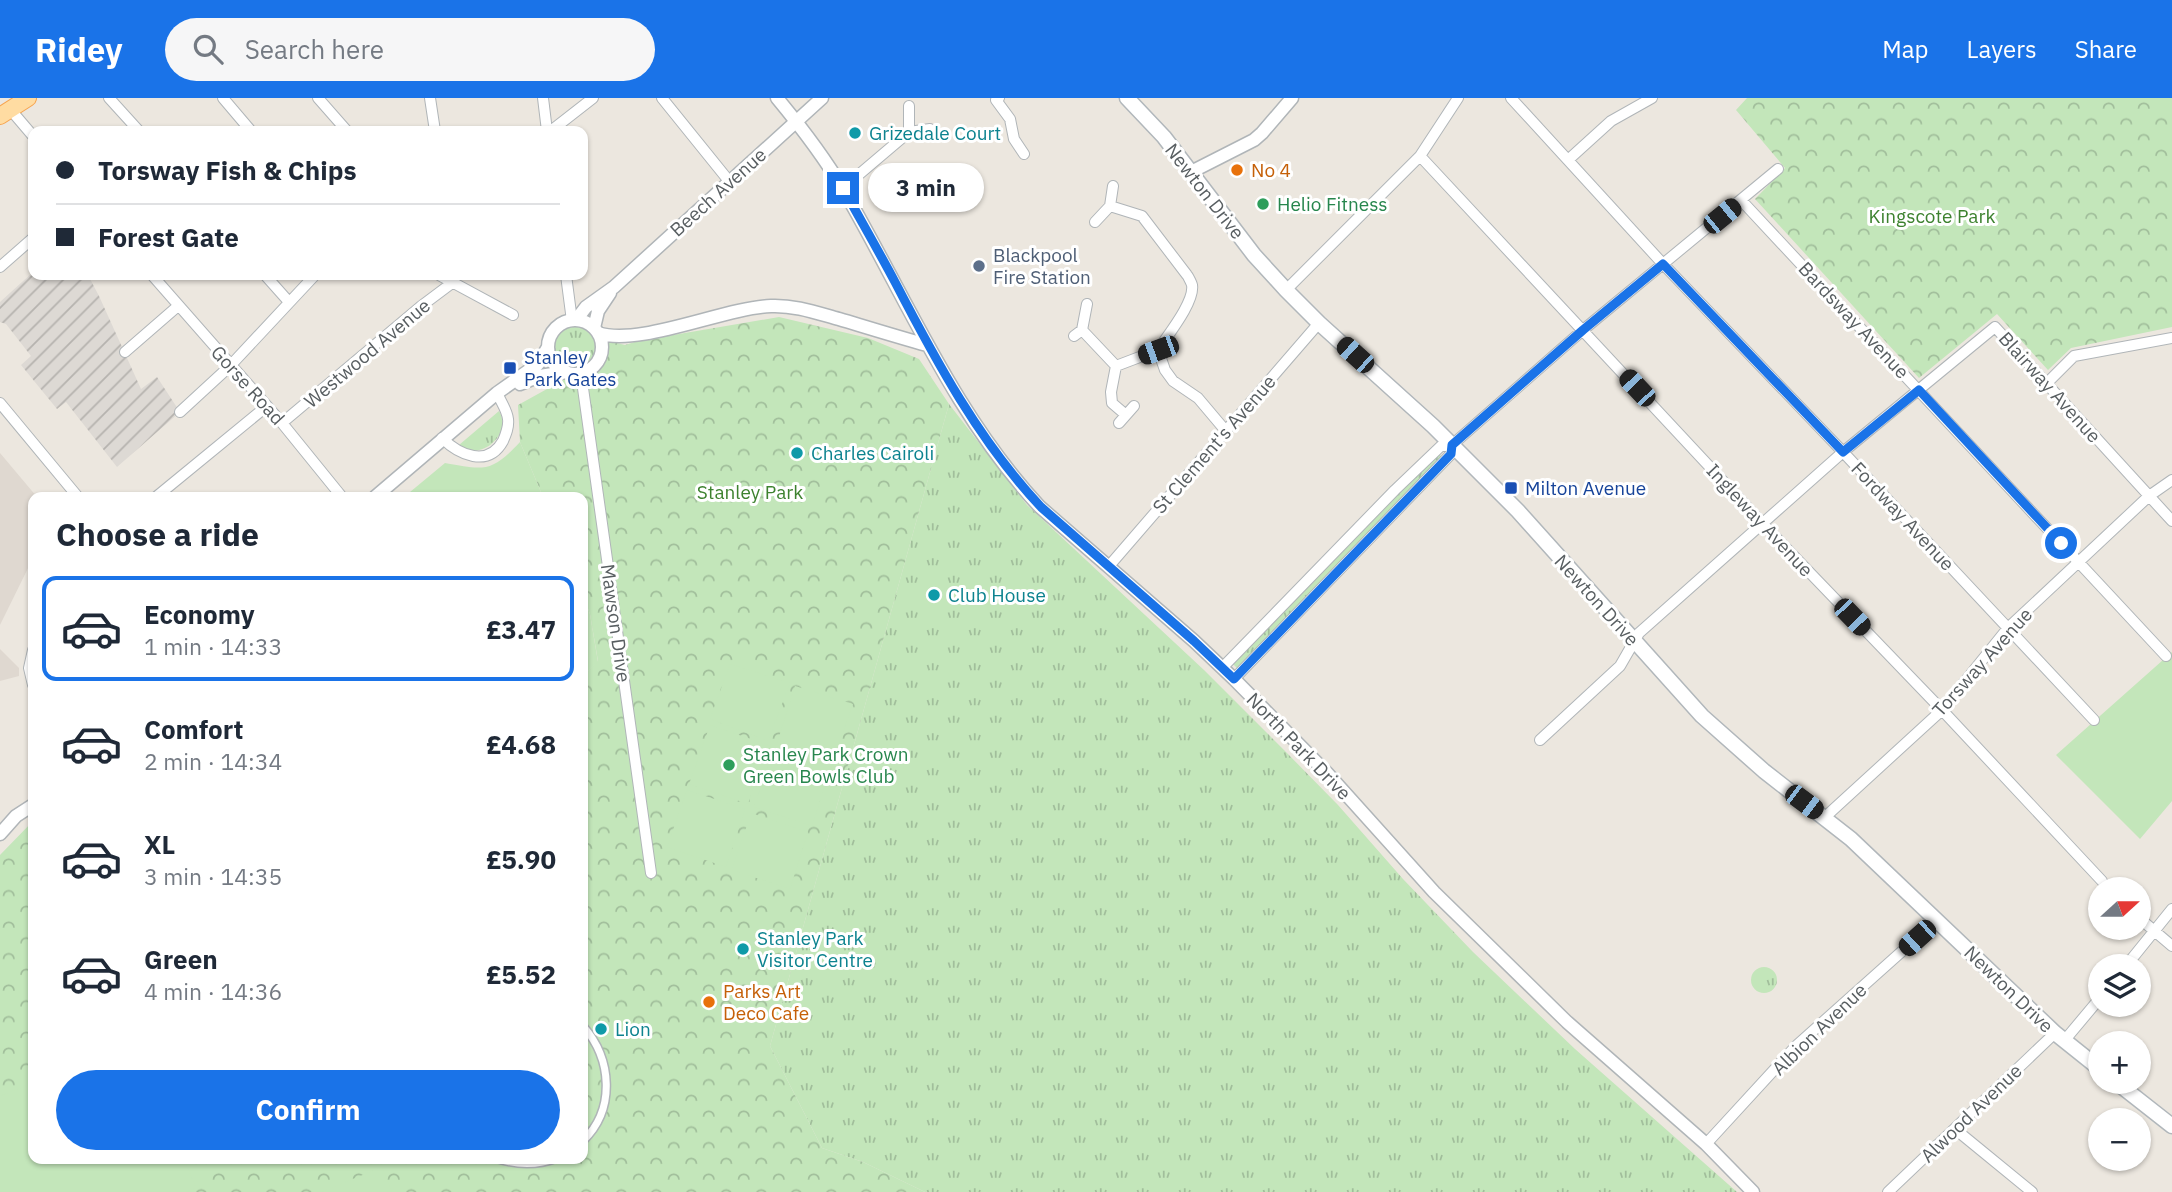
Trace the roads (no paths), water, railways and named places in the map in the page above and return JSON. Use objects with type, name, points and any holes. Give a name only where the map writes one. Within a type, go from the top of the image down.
[{"type":"main road","points":[[8,107],[28,98]]},
{"type":"main road","name":"Newton Drive","points":[[1127,98],[1164,137],[1254,255],[1286,290],[1452,445],[1518,511],[1702,716],[1764,771],[1851,839],[2059,1037],[2088,1060]]},
{"type":"main road","points":[[2131,1094],[2172,1126]]},
{"type":"street","points":[[109,98],[134,126]]},
{"type":"street","points":[[223,98],[247,126]]},
{"type":"street","points":[[318,98],[343,126]]},
{"type":"street","points":[[430,98],[434,126]]},
{"type":"street","points":[[543,98],[546,126]]},
{"type":"street","points":[[557,126],[593,98]]},
{"type":"street","points":[[662,98],[729,181]]},
{"type":"street","name":"North Park Drive","points":[[778,98],[843,188],[927,345],[958,397],[1017,482],[1041,507],[1234,679],[1336,783],[1443,901],[1567,1022],[1706,1144],[1753,1192]]},
{"type":"street","name":"Beech Avenue","points":[[574,321],[586,307],[614,287],[822,98]]},
{"type":"street","points":[[999,98],[996,100],[1010,119],[1014,139],[1024,153]]},
{"type":"street","points":[[1191,172],[1254,139],[1292,98]]},
{"type":"street","points":[[1286,290],[1420,156],[1458,98]]},
{"type":"street","name":"Fordway Avenue","points":[[1511,98],[1663,264],[2094,720]]},
{"type":"street","points":[[1568,160],[1611,121],[1653,98]]},
{"type":"street","points":[[909,106],[909,132]]},
{"type":"street","points":[[8,107],[28,130]]},
{"type":"street","points":[[843,188],[909,132],[930,129]]},
{"type":"street","name":"Ingleway Avenue","points":[[1420,156],[1763,524],[1942,709],[2098,877]]},
{"type":"street","points":[[1222,668],[1440,446],[1452,445],[1583,330],[1778,169]]},
{"type":"street","points":[[1095,222],[1110,206],[1113,186]]},
{"type":"street","name":"Bardsway Avenue","points":[[1741,200],[2166,656]]},
{"type":"street","points":[[1110,206],[1142,216],[1192,285],[1187,304],[1158,350],[1116,366]]},
{"type":"street","points":[[0,267],[28,242]]},
{"type":"street","name":"Gorse Road","points":[[156,280],[282,423],[338,492]]},
{"type":"street","points":[[269,280],[289,302]]},
{"type":"street","points":[[180,412],[230,366],[310,280]]},
{"type":"street","name":"Westwood Avenue","points":[[282,423],[451,280]]},
{"type":"street","points":[[454,280],[513,315]]},
{"type":"street","points":[[567,280],[574,321]]},
{"type":"street","name":"Beech Avenue","points":[[596,331],[598,311],[614,287]]},
{"type":"street","points":[[1087,304],[1078,333],[1116,366]]},
{"type":"street","points":[[125,352],[178,306]]},
{"type":"street","points":[[381,492],[497,393],[538,365],[548,347],[550,336],[557,327],[574,321],[585,323],[612,337],[640,334],[751,308],[774,306],[811,311],[927,345]]},
{"type":"street","name":"St Clement's Avenue","points":[[1109,566],[1320,323]]},
{"type":"street","name":"Blairway Avenue","points":[[1919,390],[1995,327],[2172,521]]},
{"type":"street","points":[[596,331],[601,343],[601,354]]},
{"type":"street","points":[[497,393],[540,376],[565,372],[580,374],[593,367],[601,354],[609,348],[640,334]]},
{"type":"street","points":[[2047,383],[2074,356],[2172,338]]},
{"type":"street","points":[[548,347],[552,362],[565,372]]},
{"type":"street","points":[[1158,350],[1165,370],[1173,381],[1198,398],[1225,430]]},
{"type":"street","points":[[1116,366],[1111,392],[1112,403],[1122,419],[1134,406]]},
{"type":"street","name":"Mawson Drive","points":[[580,374],[651,873]]},
{"type":"street","points":[[1541,740],[1620,666],[1639,633],[1843,452],[1919,390]]},
{"type":"street","points":[[442,438],[451,448],[467,456],[480,457],[496,450],[508,427],[508,416],[497,393]]},
{"type":"street","points":[[0,403],[74,492]]},
{"type":"street","points":[[162,492],[267,406]]},
{"type":"street","points":[[1234,679],[1451,454],[1452,445]]},
{"type":"street","name":"Torsway Avenue","points":[[1825,818],[1942,709],[2008,628],[2149,496],[2172,480]]},
{"type":"street","points":[[0,834],[16,816],[28,808]]},
{"type":"street","points":[[2136,954],[2172,909]]},
{"type":"street","name":"Albion Avenue","points":[[1706,1144],[1797,1046],[1937,920]]},
{"type":"street","points":[[2151,928],[2172,946]]},
{"type":"street","name":"Alwood Avenue","points":[[1888,1192],[2088,1009]]},
{"type":"street","points":[[588,1032],[602,1054],[607,1084],[601,1115],[588,1136]]},
{"type":"street","points":[[1955,1129],[2032,1192]]},
{"type":"street","points":[[517,1164],[538,1164]]},
{"type":"place","name":"Grizedale Court","points":[[855,133]]},
{"type":"place","name":"No 4","points":[[1237,170]]},
{"type":"place","name":"Helio Fitness","points":[[1263,204]]},
{"type":"place","name":"Blackpool Fire Station","points":[[979,266]]},
{"type":"place","name":"Stanley Park Gates","points":[[510,368]]},
{"type":"place","name":"Charles Cairoli","points":[[797,453]]},
{"type":"place","name":"Milton Avenue","points":[[1511,488]]},
{"type":"place","name":"Club House","points":[[934,595]]},
{"type":"place","name":"Stanley Park Crown Green Bowls Club","points":[[729,765]]},
{"type":"place","name":"Stanley Park Visitor Centre","points":[[743,949]]},
{"type":"place","name":"Parks Art Deco Cafe","points":[[709,1002]]},
{"type":"place","name":"Lion","points":[[601,1029]]},
{"type":"park label","name":"Kingscote Park","points":[[1932,216]]},
{"type":"park label","name":"Stanley Park","points":[[750,492]]}]
